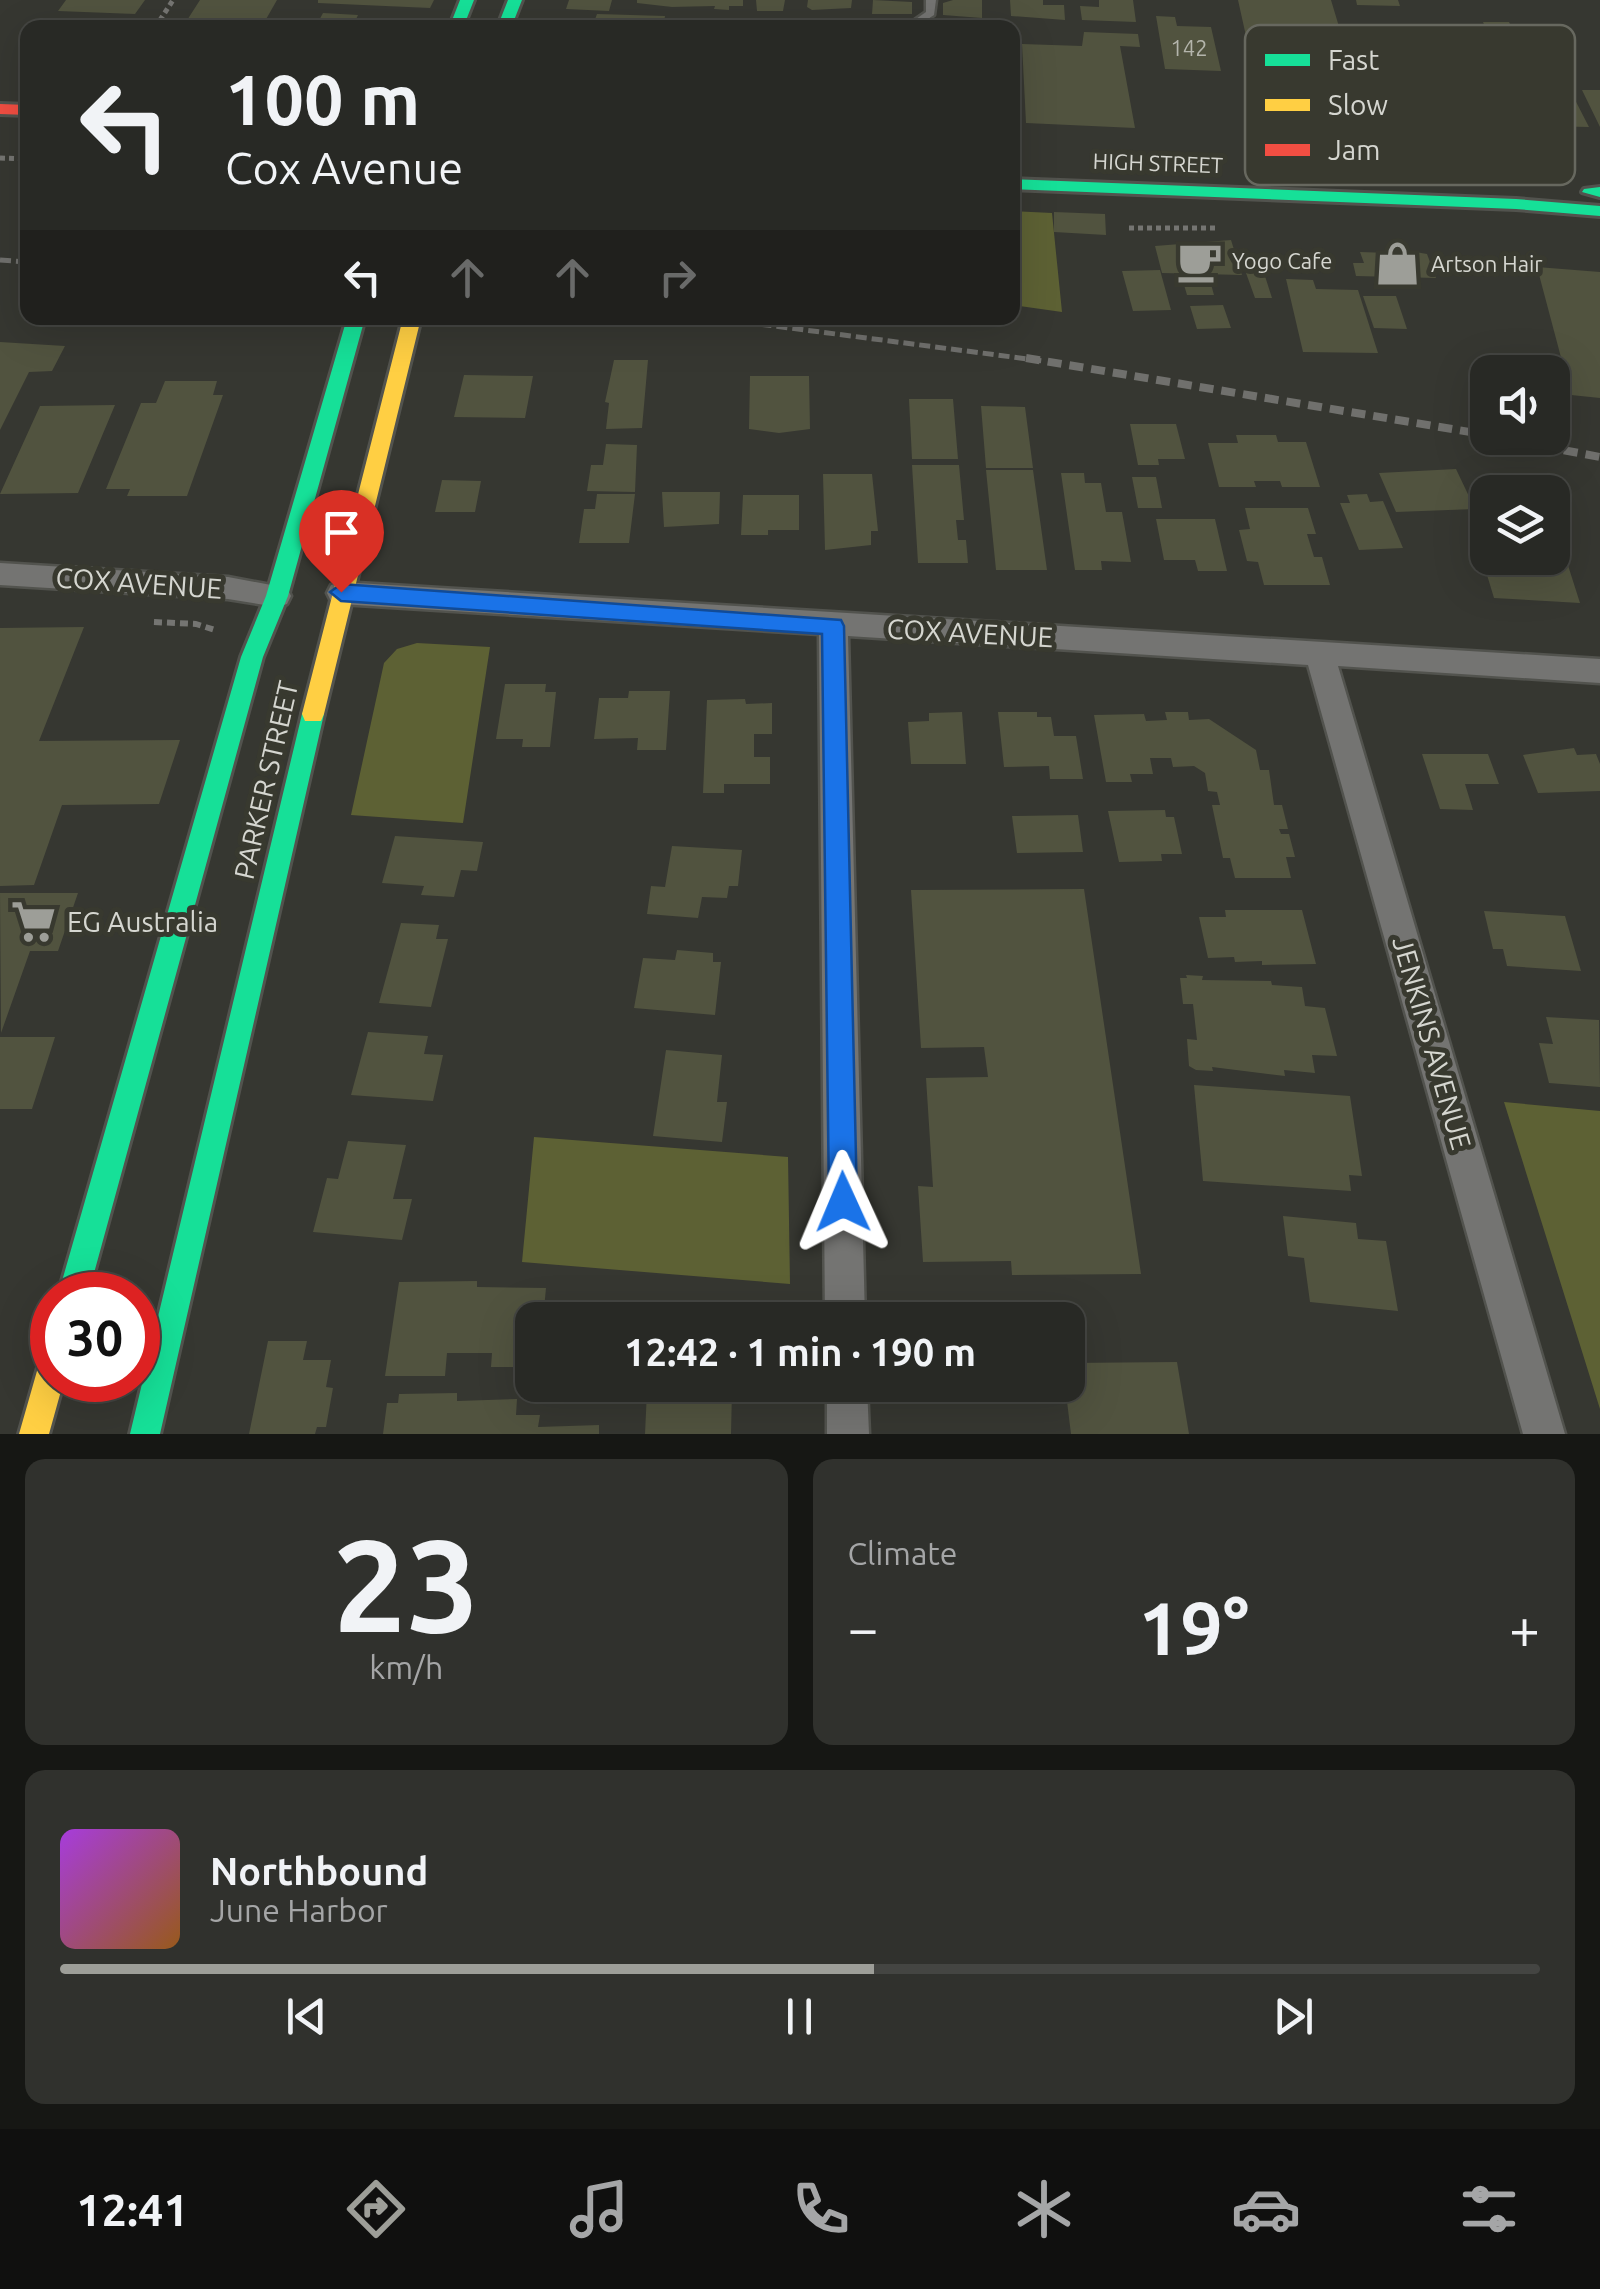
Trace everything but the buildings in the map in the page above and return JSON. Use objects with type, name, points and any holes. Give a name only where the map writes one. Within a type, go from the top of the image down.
[{"type":"highway","name":"HIGH STREET","points":[[1020,164],[1245,177]]},
{"type":"highway","name":"HIGH STREET","points":[[1020,184],[1516,204],[1597,196]]},
{"type":"highway","name":"HIGH STREET","points":[[1396,185],[1597,196]]},
{"type":"highway","name":"PARKER STREET","points":[[79,1272],[252,656],[278,596],[354,325]]},
{"type":"highway","name":"PARKER STREET","points":[[145,1434],[341,592],[410,325]]},
{"type":"highway","points":[[34,1434],[43,1402]]},
{"type":"street","name":"COX AVENUE","points":[[0,574],[228,588],[278,596]]},
{"type":"street","name":"COX AVENUE","points":[[341,592],[833,626],[1600,670]]},
{"type":"street","points":[[833,626],[846,1302]]},
{"type":"street","name":"JENKINS AVENUE","points":[[1319,652],[1544,1434]]},
{"type":"street","points":[[847,1402],[848,1434]]},
{"type":"lane","points":[[919,20],[931,13],[931,0]]},
{"type":"path","points":[[1129,228],[1226,228]]},
{"type":"path","points":[[154,622],[196,624],[220,634]]},
{"type":"green space","points":[[1020,211],[1052,213],[1062,312],[1020,306]]},
{"type":"green space","points":[[417,643],[490,647],[463,823],[351,815],[384,663],[397,649]]},
{"type":"green space","points":[[1504,1102],[1600,1111],[1600,1409]]},
{"type":"green space","points":[[534,1137],[788,1157],[790,1284],[522,1262]]},
{"type":"railway","points":[[0,260],[20,261]]},
{"type":"railway","points":[[767,325],[1043,361]]},
{"type":"railway","points":[[1026,358],[1470,432]]},
{"type":"railway","points":[[1570,451],[1600,457]]},
{"type":"traffic: fast","points":[[459,20],[467,0]]},
{"type":"traffic: fast","points":[[507,20],[515,0]]},
{"type":"traffic: fast","points":[[1020,184],[1516,204],[1600,211]]},
{"type":"traffic: fast","points":[[1590,192],[1600,192]]},
{"type":"traffic: fast","points":[[79,1272],[252,657],[277,596],[354,325]]},
{"type":"traffic: fast","points":[[145,1434],[313,714]]},
{"type":"traffic: slow","points":[[313,714],[410,325]]},
{"type":"traffic: slow","points":[[34,1434],[43,1402]]},
{"type":"traffic: jam","points":[[0,109],[20,110]]},
{"type":"place","name":"Yogo Cafe","points":[[1199,261]]},
{"type":"place","name":"Artson Hair","points":[[1398,264]]},
{"type":"place","name":"EG Australia","points":[[34,922]]},
{"type":"route","points":[[341,592],[833,626],[843,1202]]}]
